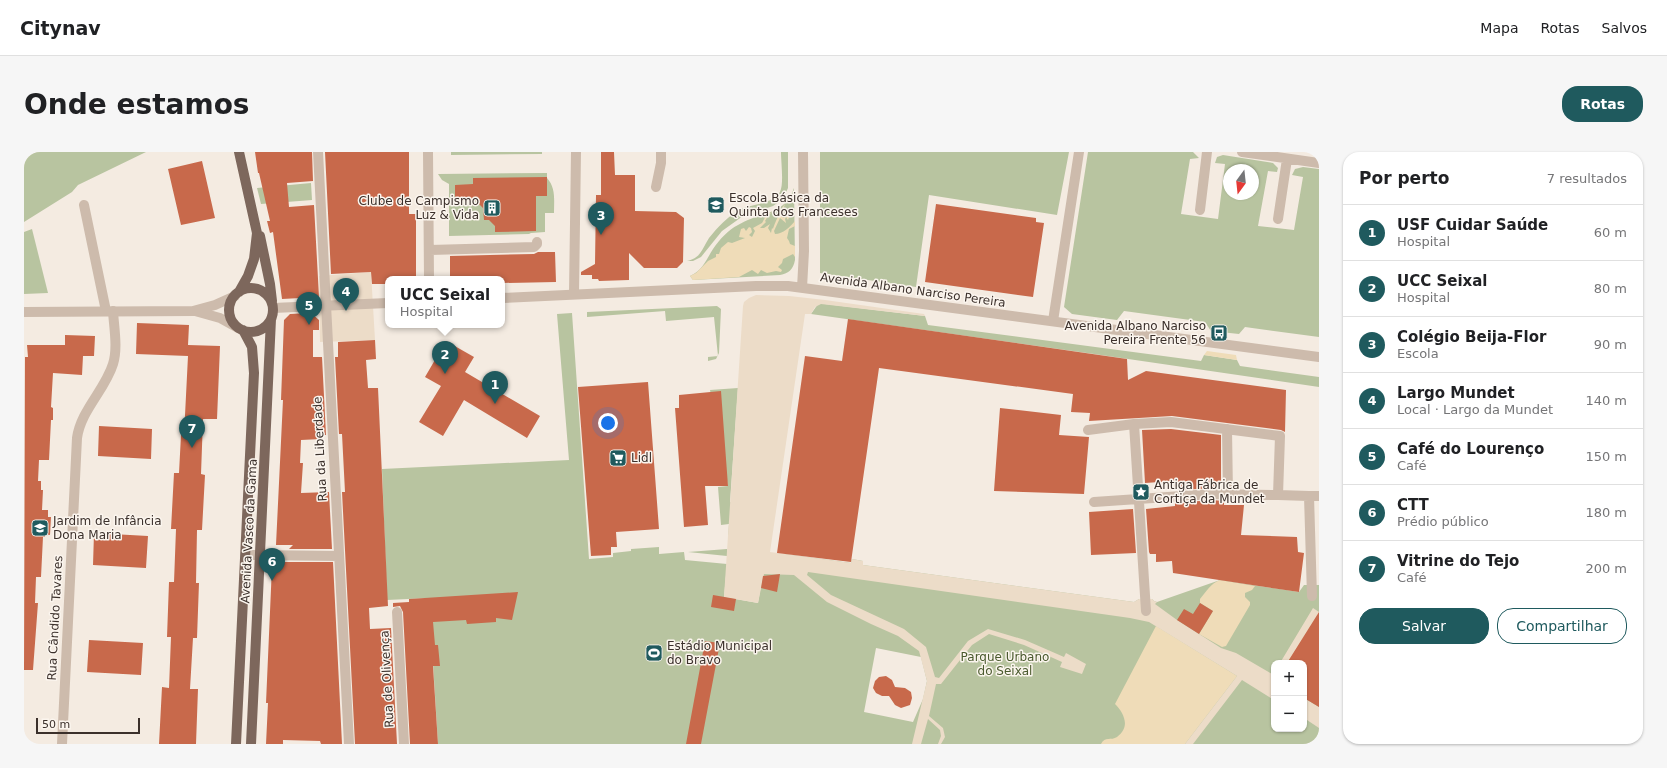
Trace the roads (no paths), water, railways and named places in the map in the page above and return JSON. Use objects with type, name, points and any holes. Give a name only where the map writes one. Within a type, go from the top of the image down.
[{"type":"main road","points":[[239,152],[263,250],[273,306],[271,319],[268,324],[258,331],[240,329],[231,318],[229,312],[232,300],[248,276],[254,259],[257,241],[256,225]]},
{"type":"main road","points":[[237,294],[248,288],[260,290],[266,294],[273,306]]},
{"type":"main road","name":"Avenida Vasco da Gama","points":[[252,744],[271,319]]},
{"type":"main road","name":"Avenida Vasco da Gama","points":[[236,744],[254,373],[252,347],[240,329]]},
{"type":"street","name":"Rua da Liberdade","points":[[318,152],[349,744]]},
{"type":"street","points":[[428,152],[429,276]]},
{"type":"street","points":[[574,294],[576,152]]},
{"type":"street","points":[[656,188],[661,163],[661,152]]},
{"type":"street","points":[[802,288],[804,250],[803,152]]},
{"type":"street","points":[[1053,321],[1078,152]]},
{"type":"street","points":[[1200,210],[1207,152]]},
{"type":"street","points":[[1242,152],[1319,164]]},
{"type":"street","points":[[1278,219],[1287,159]]},
{"type":"street","name":"Rua Cândido Tavares","points":[[62,744],[77,438],[83,419],[113,365],[115,350],[110,311],[84,205]]},
{"type":"street","points":[[430,250],[534,247],[537,242]]},
{"type":"street","name":"Avenida Albano Narciso Pereira","points":[[505,298],[772,286],[802,288],[1319,357]]},
{"type":"street","points":[[193,311],[215,305],[237,294]]},
{"type":"street","points":[[273,306],[326,306],[385,303]]},
{"type":"street","points":[[24,312],[193,311],[220,318],[240,329]]},
{"type":"street","points":[[1088,430],[1134,424],[1171,422],[1280,436],[1278,495]]},
{"type":"street","points":[[1134,424],[1146,611]]},
{"type":"street","points":[[1228,429],[1228,494]]},
{"type":"street","points":[[1094,502],[1212,494],[1314,496],[1312,596]]},
{"type":"street","points":[[246,555],[339,556]]},
{"type":"street","name":"Rua de Olivença","points":[[397,612],[404,744]]},
{"type":"place","name":"Escola Básica da Quinta dos Franceses","points":[[716,205]]},
{"type":"place","name":"Clube de Campismo Luz & Vida","points":[[492,208]]},
{"type":"place","name":"Colégio Beija-Flor","points":[[601,235]]},
{"type":"place","name":"Largo Mundet","points":[[346,311]]},
{"type":"place","name":"Café do Lourenço","points":[[309,325]]},
{"type":"place","name":"Avenida Albano Narciso Pereira Frente 56","points":[[1219,333]]},
{"type":"place","name":"UCC Seixal","points":[[445,374]]},
{"type":"place","name":"USF Cuidar Saúde","points":[[495,404]]},
{"type":"place","name":"Vitrine do Tejo","points":[[192,448]]},
{"type":"place","name":"Lidl","points":[[618,458]]},
{"type":"place","name":"Antiga Fábrica de Cortiça da Mundet","points":[[1141,492]]},
{"type":"place","name":"Jardim de Infância Dona Maria","points":[[40,528]]},
{"type":"place","name":"CTT","points":[[272,581]]},
{"type":"place","name":"Estádio Municipal do Bravo","points":[[654,653]]},
{"type":"park label","name":"Parque Urbano do Seixal","points":[[1005,664]]}]
